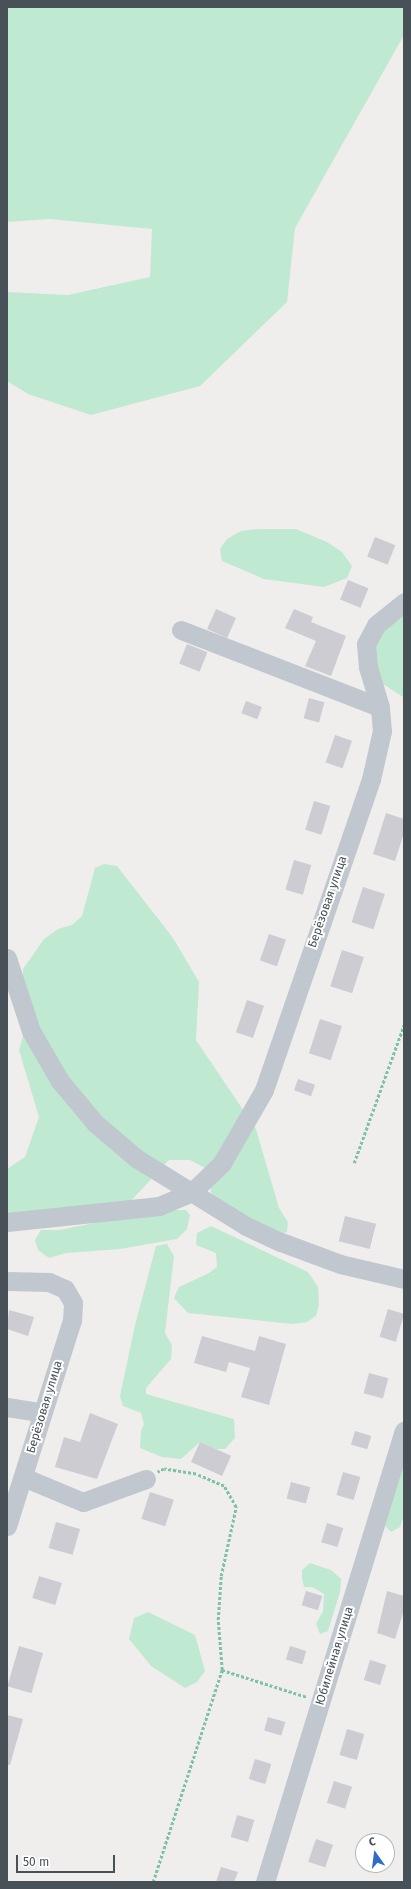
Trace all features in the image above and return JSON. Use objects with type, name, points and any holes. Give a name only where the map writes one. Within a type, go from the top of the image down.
[{"type":"street","name":"Берёзовая улица","points":[[192,1192],[222,1163],[264,1090],[371,778],[382,732],[380,707],[368,667],[366,644],[376,625],[404,602]]},
{"type":"street","points":[[181,630],[380,707]]},
{"type":"street","points":[[7,958],[31,1031],[60,1081],[95,1123],[136,1158],[246,1226],[281,1242],[340,1264],[404,1279]]},
{"type":"street","points":[[7,1222],[159,1206],[192,1192]]},
{"type":"street","name":"Берёзовая улица","points":[[7,1281],[49,1282],[65,1289],[73,1303],[72,1320],[7,1526]]},
{"type":"street","points":[[7,1407],[43,1412]]},
{"type":"street","name":"Юбилейная улица","points":[[265,1882],[404,1431]]},
{"type":"street","points":[[23,1477],[84,1502],[146,1479]]},
{"type":"path","points":[[354,1163],[404,1025]]},
{"type":"path","points":[[146,1479],[164,1469],[196,1474],[224,1486],[236,1508],[221,1576],[218,1620],[222,1670],[153,1882]]},
{"type":"path","points":[[222,1670],[321,1702]]},
{"type":"green space","points":[[7,7],[404,7],[404,35],[295,228],[287,302],[200,386],[91,415],[28,394],[7,381],[7,292],[68,295],[150,277],[152,229],[49,219],[7,222]]},
{"type":"green space","points":[[259,529],[296,529],[327,542],[342,552],[352,566],[347,578],[324,587],[264,579],[222,561],[220,549],[227,539],[241,531]]},
{"type":"green space","points":[[404,612],[403,697],[383,684],[376,663],[376,633]]},
{"type":"green space","points":[[104,864],[117,866],[173,938],[199,982],[196,1040],[256,1129],[279,1208],[288,1222],[287,1232],[277,1235],[213,1202],[207,1169],[190,1160],[169,1160],[129,1203],[7,1216],[7,1169],[25,1157],[39,1117],[19,1050],[23,1036],[23,969],[44,939],[58,929],[72,925],[82,916],[95,868]]},
{"type":"green space","points":[[161,1210],[186,1210],[190,1215],[187,1229],[177,1239],[120,1249],[66,1253],[49,1258],[38,1250],[35,1240],[41,1230],[59,1230]]},
{"type":"green space","points":[[211,1226],[308,1272],[318,1287],[319,1304],[316,1316],[307,1322],[293,1324],[188,1313],[174,1298],[179,1287],[209,1273],[217,1267],[216,1253],[196,1245],[197,1233]]},
{"type":"green space","points":[[167,1244],[174,1256],[165,1333],[172,1345],[171,1359],[146,1388],[146,1394],[234,1419],[235,1438],[225,1449],[216,1449],[200,1442],[181,1459],[162,1457],[140,1448],[141,1431],[144,1424],[141,1413],[123,1406],[120,1396],[135,1325],[156,1246]]},
{"type":"green space","points":[[404,1462],[404,1515],[400,1527],[391,1532],[385,1526],[385,1513]]},
{"type":"green space","points":[[310,1563],[331,1570],[341,1579],[340,1592],[328,1631],[320,1634],[316,1624],[323,1611],[324,1594],[312,1587],[304,1587],[302,1578],[302,1570]]},
{"type":"green space","points":[[148,1612],[195,1635],[205,1671],[197,1682],[185,1688],[151,1666],[129,1639],[134,1618]]},
{"type":"building","points":[[375,537],[395,545],[388,565],[367,556]]},
{"type":"building","points":[[348,580],[368,588],[361,608],[340,599]]},
{"type":"building","points":[[216,609],[236,618],[227,638],[207,629]]},
{"type":"building","points":[[294,609],[313,617],[311,622],[346,636],[331,676],[305,666],[316,641],[285,628]]},
{"type":"building","points":[[187,644],[207,652],[200,672],[179,663]]},
{"type":"building","points":[[309,698],[324,702],[319,722],[304,718]]},
{"type":"building","points":[[246,701],[262,707],[257,719],[241,713]]},
{"type":"building","points":[[335,735],[352,741],[343,768],[326,762]]},
{"type":"building","points":[[314,801],[330,806],[321,835],[305,830]]},
{"type":"building","points":[[386,813],[404,819],[404,833],[395,861],[373,854]]},
{"type":"building","points":[[294,860],[311,865],[303,895],[285,890]]},
{"type":"building","points":[[363,887],[385,894],[373,929],[352,922]]},
{"type":"building","points":[[269,934],[286,940],[277,966],[260,960]]},
{"type":"building","points":[[342,950],[364,957],[352,993],[330,986]]},
{"type":"building","points":[[247,1000],[264,1006],[253,1038],[236,1032]]},
{"type":"building","points":[[320,1019],[342,1026],[331,1060],[309,1053]]},
{"type":"building","points":[[298,1079],[315,1085],[311,1096],[294,1090]]},
{"type":"building","points":[[345,1216],[376,1224],[370,1249],[339,1241]]},
{"type":"building","points":[[388,1309],[404,1314],[396,1342],[380,1337]]},
{"type":"building","points":[[9,1310],[34,1317],[28,1336],[7,1329]]},
{"type":"building","points":[[202,1336],[255,1351],[259,1336],[286,1344],[269,1405],[241,1397],[250,1368],[229,1362],[226,1372],[194,1363]]},
{"type":"building","points":[[369,1373],[388,1378],[383,1398],[364,1393]]},
{"type":"building","points":[[90,1413],[118,1424],[97,1479],[55,1467],[64,1437],[80,1442]]},
{"type":"building","points":[[355,1431],[371,1436],[367,1449],[351,1444]]},
{"type":"building","points":[[200,1442],[231,1456],[222,1476],[191,1462]]},
{"type":"building","points":[[343,1472],[360,1477],[354,1500],[336,1495]]},
{"type":"building","points":[[291,1482],[310,1487],[306,1504],[287,1498]]},
{"type":"building","points":[[150,1492],[174,1500],[165,1526],[141,1519]]},
{"type":"building","points":[[56,1522],[80,1529],[73,1555],[49,1548]]},
{"type":"building","points":[[327,1523],[343,1528],[337,1547],[321,1542]]},
{"type":"building","points":[[39,1576],[62,1583],[55,1605],[32,1598]]},
{"type":"building","points":[[306,1591],[322,1596],[318,1610],[302,1605]]},
{"type":"building","points":[[387,1591],[404,1596],[404,1610],[395,1639],[377,1633]]},
{"type":"building","points":[[19,1646],[43,1653],[31,1693],[7,1686]]},
{"type":"building","points":[[290,1646],[306,1651],[302,1664],[286,1659]]},
{"type":"building","points":[[370,1660],[386,1665],[380,1685],[364,1680]]},
{"type":"building","points":[[7,1715],[23,1719],[10,1765],[7,1765]]},
{"type":"building","points":[[268,1717],[285,1722],[281,1735],[264,1730]]},
{"type":"building","points":[[347,1729],[364,1734],[357,1760],[340,1755]]},
{"type":"building","points":[[255,1759],[271,1764],[265,1784],[249,1779]]},
{"type":"building","points":[[334,1781],[352,1787],[345,1809],[327,1803]]},
{"type":"building","points":[[237,1815],[254,1820],[248,1842],[231,1837]]},
{"type":"building","points":[[316,1839],[333,1845],[325,1868],[308,1862]]},
{"type":"building","points":[[221,1867],[238,1872],[234,1882],[216,1882]]}]
